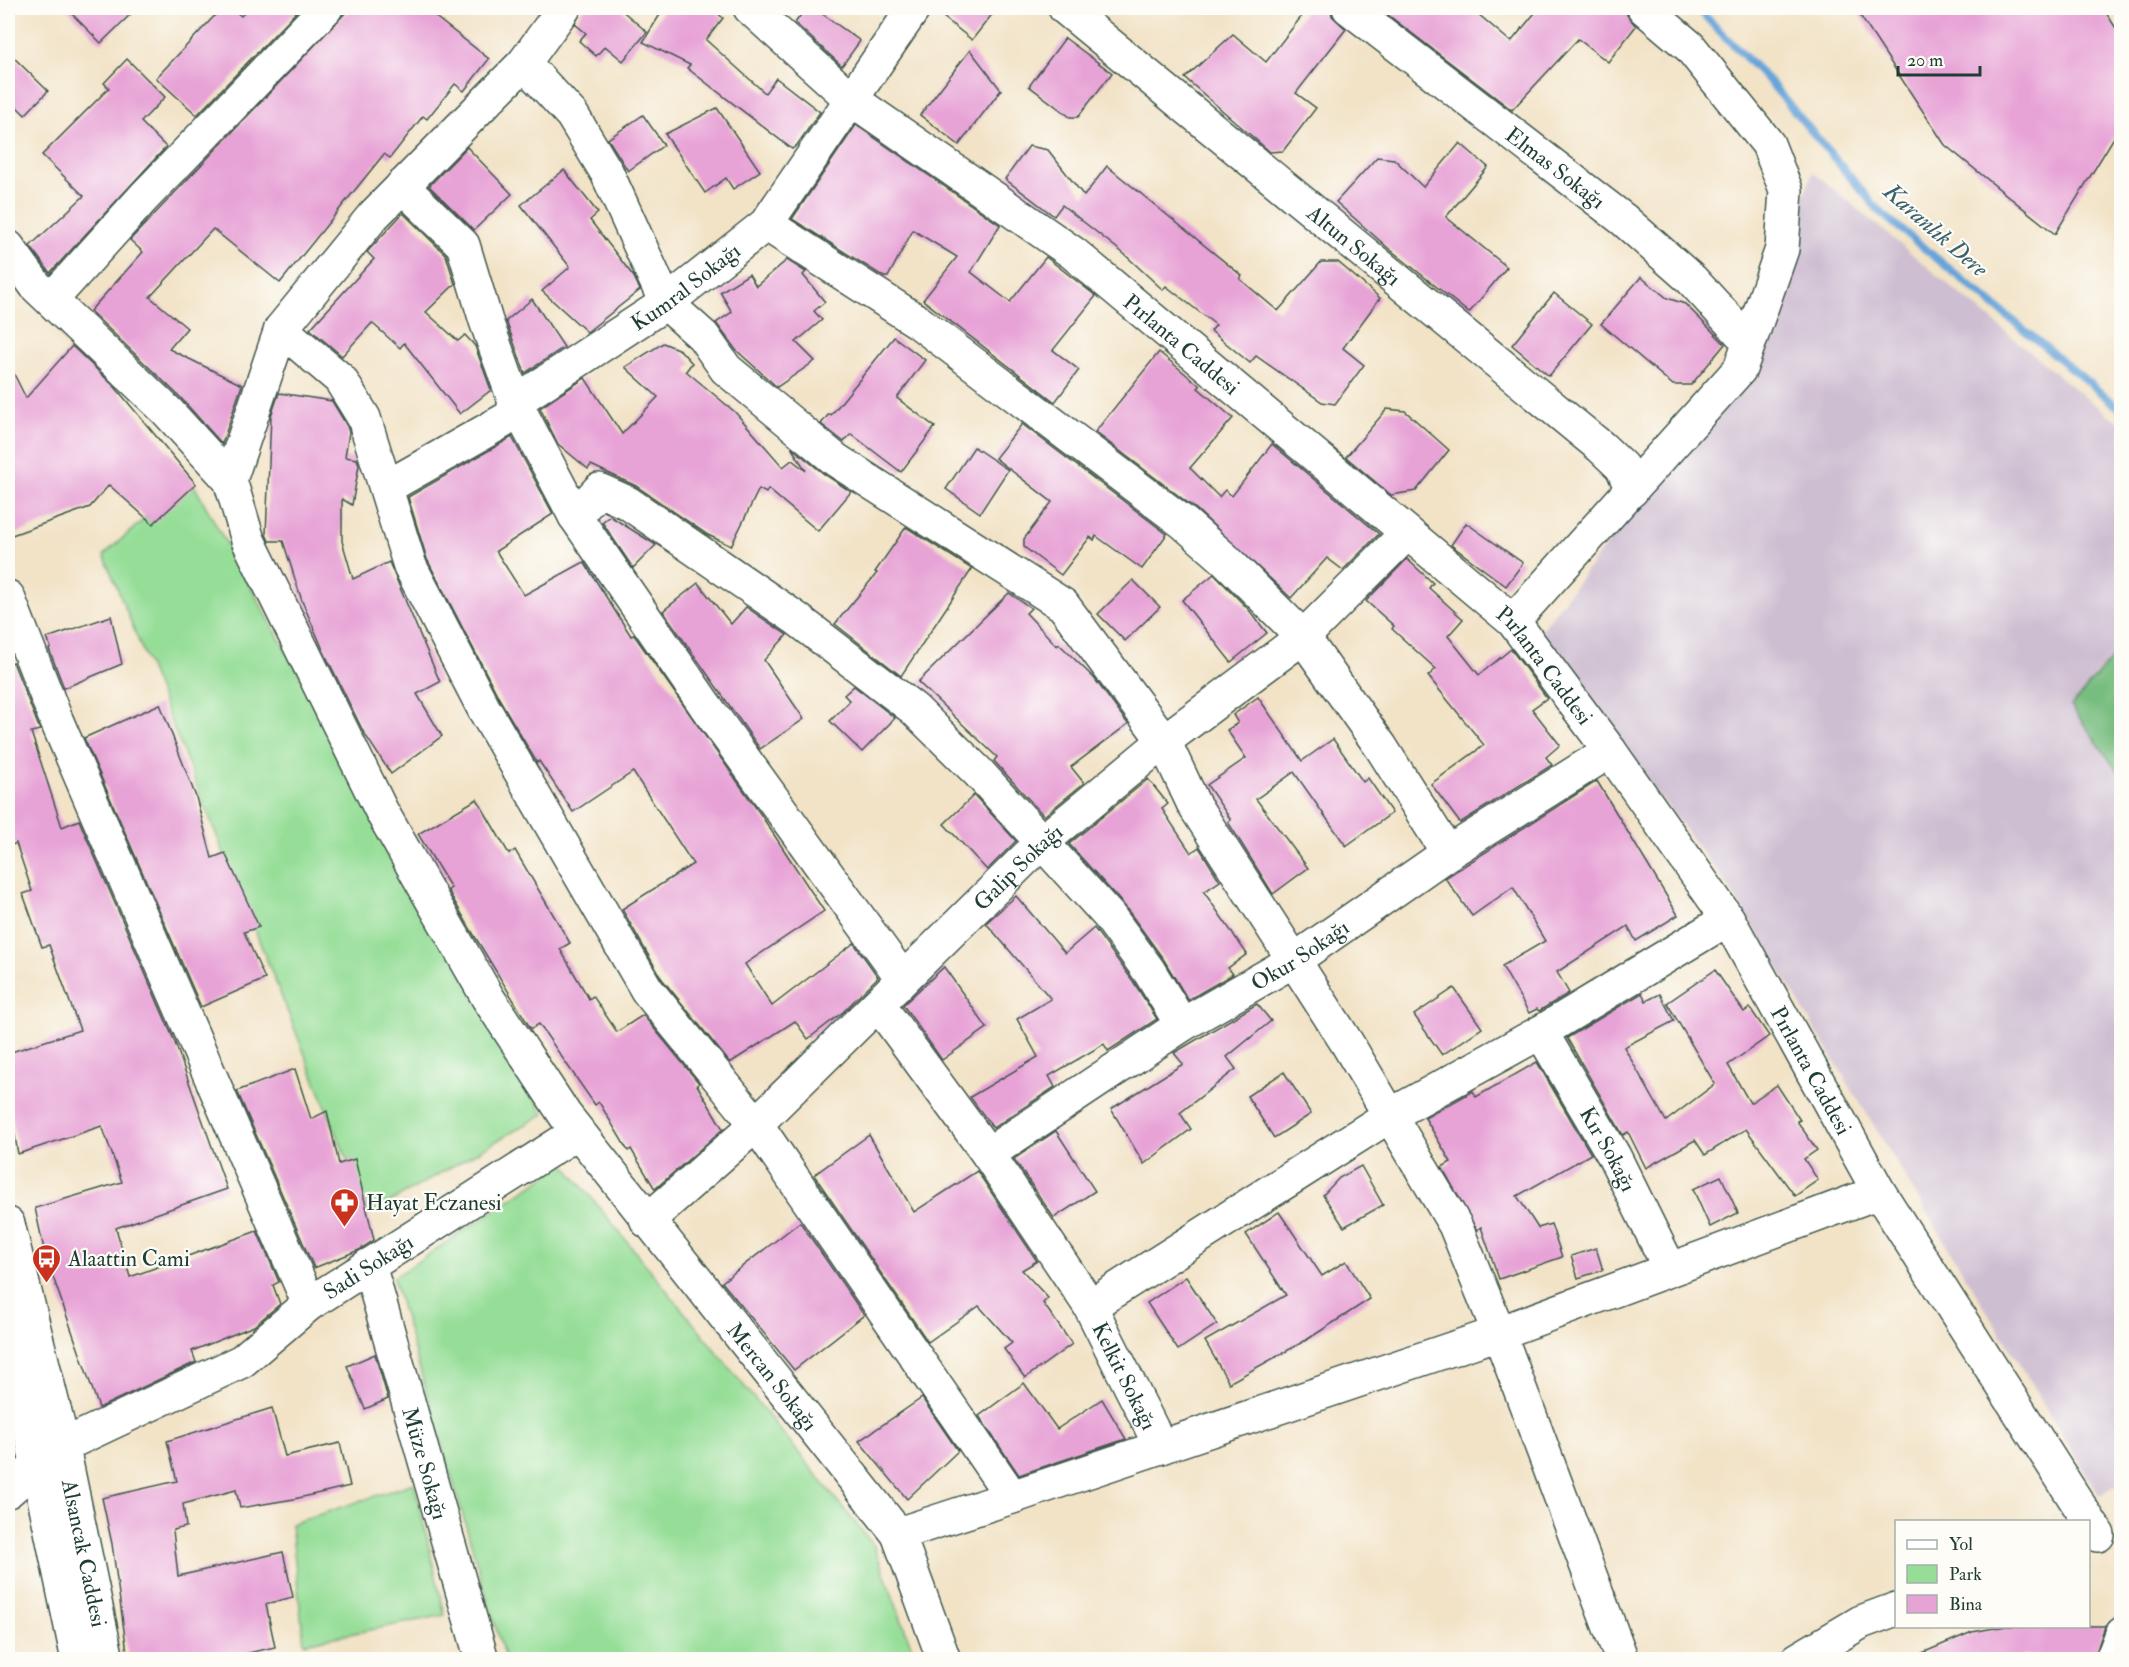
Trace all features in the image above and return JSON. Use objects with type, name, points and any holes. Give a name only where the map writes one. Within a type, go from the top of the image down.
[{"type":"street","points":[[51,300],[144,196],[326,8]]},
{"type":"street","points":[[8,247],[36,286],[167,411],[230,480],[281,329],[373,216],[524,63],[564,8]]},
{"type":"street","name":"Pırlanta Caddesi","points":[[750,8],[851,99],[1073,253],[1513,621],[1610,751],[1728,919],[1879,1192],[2103,1534]]},
{"type":"street","name":"Kumral Sokağı","points":[[387,487],[512,416],[516,402],[666,303],[766,224],[914,8]]},
{"type":"street","name":"Altun Sokağı","points":[[1065,8],[1601,447],[1622,467],[1632,490]]},
{"type":"street","name":"Elmas Sokağı","points":[[1349,8],[1624,220],[1692,280],[1749,342]]},
{"type":"street","points":[[1513,621],[1740,369],[1782,249],[1786,190],[1768,144],[1690,47],[1644,8]]},
{"type":"street","points":[[524,63],[572,115],[607,173],[666,303],[704,336],[726,369],[836,460],[1063,605],[1164,741],[1194,805],[1347,1043],[1455,1225],[1499,1333],[1622,1659]]},
{"type":"street","points":[[402,186],[463,245],[486,321],[516,402],[575,516],[705,705],[903,979]]},
{"type":"street","points":[[766,224],[917,321],[1184,523],[1226,560],[1303,637],[1381,747],[1448,853]]},
{"type":"street","points":[[281,329],[340,379],[364,418],[410,566],[484,709],[647,990],[756,1124],[1012,1497]]},
{"type":"street","name":"Mercan Sokağı","points":[[230,480],[248,540],[382,812],[488,998],[578,1132],[898,1534],[944,1659]]},
{"type":"street","points":[[575,516],[599,490],[628,503],[797,619],[914,709],[978,772],[1109,915],[1149,971],[1182,1025]]},
{"type":"street","name":"Galip Sokağı","points":[[647,1221],[756,1124],[1041,843],[1164,741],[1303,637],[1407,533]]},
{"type":"street","points":[[8,597],[55,717],[309,1304]]},
{"type":"street","name":"Okur Sokağı","points":[[988,1154],[1182,1025],[1293,961],[1448,853],[1610,751]]},
{"type":"street","points":[[1090,1306],[1389,1116],[1540,1032],[1728,919]]},
{"type":"street","name":"Kelkit Sokağı","points":[[878,1004],[988,1154],[1090,1306],[1161,1447]]},
{"type":"street","name":"Kır Sokağı","points":[[1540,1032],[1614,1156],[1670,1269]]},
{"type":"street","name":"Sadi Sokağı","points":[[62,1446],[242,1361],[309,1304],[578,1132]]},
{"type":"street","points":[[898,1534],[1499,1333],[1879,1192]]},
{"type":"street","name":"Alsancak Caddesi","points":[[8,1224],[62,1446],[107,1659]]},
{"type":"street","name":"Müze Sokağı","points":[[369,1265],[482,1659]]},
{"type":"street","name":"Alsancak Caddesi","points":[[8,1326],[78,1659]]},
{"type":"street","name":"Alsancak Caddesi","points":[[37,1466],[62,1446]]},
{"type":"street","points":[[8,1491],[37,1466]]},
{"type":"street","points":[[1797,1659],[1861,1622],[1895,1609]]},
{"type":"street","points":[[2112,1659],[2121,1634]]},
{"type":"shaded area","points":[[1813,172],[2083,396],[2121,424],[2121,648],[2071,706],[2121,776],[2121,1484],[2099,1495],[1728,886],[1537,636],[1736,373]]},
{"type":"green space","points":[[190,478],[544,1114],[369,1214],[104,555]]},
{"type":"green space","points":[[2121,648],[2121,776],[2071,706]]},
{"type":"green space","points":[[564,1164],[874,1546],[916,1659],[505,1659],[393,1278]]},
{"type":"green space","points":[[414,1483],[445,1615],[304,1643],[291,1524]]},
{"type":"building","points":[[66,8],[137,8],[101,43]]},
{"type":"building","points":[[222,8],[231,8],[241,16],[249,8],[293,8],[297,11],[197,115],[156,78]]},
{"type":"building","points":[[350,8],[424,8],[489,59],[464,91],[455,84],[427,119],[423,116],[390,158],[384,154],[280,283],[213,229],[150,297],[187,328],[169,349],[242,385],[222,444],[180,397],[90,311],[143,252],[130,240]]},
{"type":"building","points":[[583,8],[619,8],[647,32],[623,61],[605,46],[596,56],[579,41],[586,33],[575,24]]},
{"type":"building","points":[[664,8],[712,8],[723,18],[706,40],[765,93],[776,78],[820,112],[797,145],[792,149],[687,68],[690,65],[643,42]]},
{"type":"building","points":[[806,8],[814,8],[860,41],[842,66],[795,23]]},
{"type":"building","points":[[932,8],[997,8],[972,40]]},
{"type":"building","points":[[1308,8],[1331,8],[1332,16],[1346,29],[1296,93],[1316,108],[1283,151],[1270,152],[1185,78],[1233,34],[1266,62]]},
{"type":"building","points":[[1379,8],[1471,8],[1511,42],[1539,8],[1626,8],[1627,15],[1636,26],[1608,62],[1578,39],[1512,110]]},
{"type":"building","points":[[1855,8],[2103,8],[2121,36],[2121,126],[2055,234],[1945,145]]},
{"type":"building","points":[[1065,38],[1112,73],[1078,117],[1070,117],[1029,86]]},
{"type":"building","points":[[970,50],[1001,90],[959,145],[920,115]]},
{"type":"building","points":[[8,52],[48,91],[25,115],[8,98]]},
{"type":"building","points":[[127,59],[165,97],[141,122],[166,147],[50,273],[30,246],[84,196],[42,155],[109,88],[104,83]]},
{"type":"building","points":[[717,108],[760,171],[733,189],[726,178],[705,193],[665,134]]},
{"type":"building","points":[[643,115],[664,145],[628,171],[608,139]]},
{"type":"building","points":[[856,125],[1000,225],[971,272],[1010,302],[1046,257],[1096,296],[1053,350],[1079,370],[1055,402],[923,300],[957,257],[913,230],[888,277],[884,277],[792,219]]},
{"type":"building","points":[[1460,143],[1488,167],[1446,217],[1507,267],[1469,313],[1387,247],[1336,202],[1377,157],[1394,159],[1423,187]]},
{"type":"building","points":[[1029,146],[1048,150],[1084,196],[1107,166],[1242,276],[1240,279],[1278,311],[1321,262],[1338,262],[1380,298],[1343,348],[1364,365],[1335,404],[1322,402],[1256,356],[1250,363],[1211,331],[1216,325],[1166,286],[1163,290],[1123,253],[1062,205],[1054,216],[1005,179]]},
{"type":"building","points":[[467,147],[512,194],[474,230],[429,186]]},
{"type":"building","points":[[564,170],[598,213],[590,220],[634,277],[640,290],[587,332],[542,291],[570,267],[521,205]]},
{"type":"building","points":[[403,213],[446,255],[455,284],[426,312],[458,341],[465,335],[475,346],[491,390],[460,414],[404,343],[400,348],[372,323],[342,356],[310,329],[374,259],[367,252]]},
{"type":"building","points":[[787,260],[806,272],[803,275],[825,302],[814,311],[822,320],[796,342],[815,361],[777,387],[736,350],[716,323],[732,312],[720,292],[749,274],[756,286]]},
{"type":"building","points":[[1641,277],[1667,298],[1685,304],[1725,344],[1691,385],[1673,385],[1601,324]]},
{"type":"building","points":[[1554,293],[1592,324],[1549,376],[1512,345]]},
{"type":"building","points":[[532,299],[564,347],[525,373],[506,321]]},
{"type":"building","points":[[894,337],[925,360],[897,398],[935,427],[901,472],[851,434],[844,442],[821,424],[829,414],[831,415]]},
{"type":"building","points":[[663,343],[680,350],[692,363],[686,371],[735,412],[783,467],[792,460],[806,471],[791,447],[824,474],[851,492],[818,531],[768,489],[766,493],[759,489],[731,546],[708,535],[636,486],[591,465],[588,469],[558,444],[540,408],[585,378],[622,434],[658,397],[625,367]]},
{"type":"building","points":[[72,346],[115,387],[196,484],[153,524],[109,485],[90,507],[12,535],[8,523],[8,362],[26,398]]},
{"type":"building","points":[[1159,352],[1200,386],[1198,388],[1233,418],[1190,468],[1219,497],[1225,490],[1232,496],[1272,444],[1379,534],[1343,570],[1327,558],[1291,598],[1196,509],[1095,432]]},
{"type":"building","points":[[279,393],[332,401],[347,426],[349,432],[345,457],[357,459],[359,465],[352,505],[342,499],[342,541],[353,579],[389,562],[440,682],[417,694],[442,736],[391,774],[364,733],[324,652],[302,601],[283,541],[269,541],[266,534],[271,416]]},
{"type":"building","points":[[1387,409],[1405,411],[1449,450],[1416,491],[1391,495],[1346,457]]},
{"type":"building","points":[[1022,424],[1167,534],[1142,569],[1096,536],[1094,540],[1090,537],[1061,575],[1024,547],[1024,539],[1052,502],[995,458]]},
{"type":"building","points":[[512,437],[553,514],[496,551],[524,595],[584,562],[631,636],[634,635],[761,815],[824,911],[745,964],[772,1006],[854,943],[878,977],[843,1012],[808,1039],[795,1021],[730,1063],[662,979],[622,909],[693,864],[633,772],[573,812],[539,761],[537,763],[500,700],[427,559],[408,497]]},
{"type":"building","points":[[974,447],[1008,470],[980,513],[946,489]]},
{"type":"building","points":[[610,516],[656,545],[633,568],[602,522]]},
{"type":"building","points":[[1466,523],[1523,563],[1506,586],[1451,545]]},
{"type":"building","points":[[906,527],[972,569],[901,676],[835,624],[877,573],[875,572]]},
{"type":"building","points":[[1407,559],[1433,583],[1429,588],[1463,619],[1448,636],[1479,675],[1511,649],[1547,698],[1532,709],[1560,745],[1546,757],[1552,765],[1460,823],[1431,784],[1484,745],[1428,676],[1436,669],[1392,629],[1394,626],[1366,601]]},
{"type":"building","points":[[1214,574],[1249,610],[1267,633],[1231,662],[1182,600]]},
{"type":"building","points":[[1133,580],[1160,607],[1125,641],[1098,614]]},
{"type":"building","points":[[698,583],[731,624],[746,607],[787,635],[764,660],[804,719],[760,749],[663,611]]},
{"type":"building","points":[[1009,593],[1031,608],[1026,613],[1057,646],[1059,644],[1094,678],[1128,724],[1071,767],[1084,783],[1044,816],[994,761],[997,757],[918,682]]},
{"type":"building","points":[[111,616],[122,664],[64,688],[47,638]]},
{"type":"building","points":[[13,662],[40,730],[31,732],[62,827],[79,820],[174,1040],[227,1189],[116,1228],[130,1277],[257,1231],[279,1282],[273,1285],[280,1304],[254,1326],[192,1351],[196,1362],[99,1408],[45,1254],[35,1208],[122,1182],[102,1126],[18,1154],[8,1096],[8,1053],[80,1030],[49,945],[42,947],[23,894],[32,891],[16,843],[8,847],[8,664]]},
{"type":"building","points":[[854,686],[895,718],[862,752],[830,721],[850,701],[844,695]]},
{"type":"building","points":[[1258,697],[1302,761],[1333,739],[1363,782],[1368,778],[1392,813],[1346,846],[1294,772],[1256,799],[1308,868],[1273,894],[1228,822],[1231,820],[1207,785],[1246,758],[1227,730],[1238,723],[1233,715]]},
{"type":"building","points":[[160,704],[196,797],[212,858],[225,853],[259,927],[244,932],[265,979],[201,1007],[84,738]]},
{"type":"building","points":[[1148,779],[1168,804],[1162,809],[1191,853],[1199,847],[1220,881],[1204,892],[1247,954],[1228,968],[1233,974],[1188,1000],[1164,960],[1124,905],[1069,844]]},
{"type":"building","points":[[1597,781],[1678,915],[1636,941],[1628,926],[1557,972],[1569,993],[1539,1011],[1537,1009],[1529,1013],[1502,966],[1545,941],[1513,887],[1472,916],[1445,878]]},
{"type":"building","points":[[974,795],[1016,841],[987,870],[944,824]]},
{"type":"building","points":[[477,799],[509,854],[515,850],[570,943],[560,949],[589,999],[593,996],[617,1032],[643,1015],[699,1083],[697,1085],[723,1129],[655,1189],[631,1149],[628,1151],[599,1102],[595,1105],[539,1024],[531,1029],[471,930],[448,890],[451,888],[418,834]]},
{"type":"building","points":[[1016,896],[1065,953],[1094,928],[1133,981],[1157,1019],[1108,1051],[1104,1044],[1049,1076],[1055,1087],[993,1128],[970,1097],[1038,1057],[1017,1019],[1051,999],[986,923]]},
{"type":"building","points":[[944,967],[987,1028],[942,1060],[903,1005]]},
{"type":"building","points":[[1715,970],[1744,1012],[1750,1008],[1769,1036],[1728,1065],[1750,1103],[1777,1085],[1800,1120],[1797,1121],[1817,1150],[1804,1159],[1818,1180],[1795,1196],[1746,1129],[1705,1155],[1695,1140],[1646,1168],[1628,1132],[1623,1135],[1567,1038],[1642,993],[1646,1001],[1660,994],[1674,1021],[1624,1047],[1666,1121],[1715,1084],[1667,1003]]},
{"type":"building","points":[[1454,988],[1482,1028],[1442,1055],[1414,1015]]},
{"type":"building","points":[[1257,1004],[1271,1021],[1227,1057],[1236,1069],[1180,1113],[1191,1129],[1144,1164],[1111,1109],[1183,1064],[1174,1053]]},
{"type":"building","points":[[1537,1062],[1591,1154],[1517,1196],[1538,1228],[1551,1224],[1562,1257],[1499,1279],[1481,1227],[1477,1230],[1442,1167],[1451,1162],[1425,1118],[1473,1091],[1476,1097]]},
{"type":"building","points":[[295,1069],[311,1119],[327,1111],[339,1164],[355,1159],[374,1240],[359,1250],[314,1268],[237,1091]]},
{"type":"building","points":[[1284,1072],[1311,1114],[1274,1138],[1247,1096]]},
{"type":"building","points":[[1056,1131],[1095,1191],[1054,1218],[1014,1159]]},
{"type":"building","points":[[869,1135],[914,1212],[977,1171],[1037,1261],[1022,1270],[1048,1298],[1043,1303],[1072,1344],[1025,1378],[1004,1349],[1012,1343],[979,1306],[928,1342],[814,1175]]},
{"type":"building","points":[[1361,1166],[1383,1205],[1344,1227],[1323,1195],[1339,1178]]},
{"type":"building","points":[[1721,1176],[1738,1213],[1710,1227],[1693,1189]]},
{"type":"building","points":[[1279,1212],[1322,1276],[1346,1261],[1370,1299],[1308,1339],[1229,1383],[1205,1341],[1286,1295],[1246,1234]]},
{"type":"building","points":[[800,1222],[864,1315],[794,1370],[722,1282]]},
{"type":"building","points":[[1596,1248],[1603,1270],[1578,1278],[1571,1256]]},
{"type":"building","points":[[1186,1277],[1217,1324],[1178,1350],[1147,1303]]},
{"type":"building","points":[[375,1354],[388,1399],[365,1409],[347,1366]]},
{"type":"building","points":[[1024,1383],[1057,1429],[1102,1399],[1126,1439],[1019,1475],[979,1416]]},
{"type":"building","points":[[922,1398],[958,1451],[907,1499],[859,1441]]},
{"type":"building","points":[[272,1408],[285,1456],[340,1443],[350,1486],[240,1508],[236,1490],[183,1504],[186,1527],[173,1530],[178,1576],[283,1552],[293,1597],[266,1604],[275,1647],[221,1659],[128,1659],[112,1544],[102,1498],[177,1481],[167,1441]]},
{"type":"building","points":[[2105,1626],[2094,1659],[2047,1659],[2023,1655],[2022,1659],[1908,1659],[1972,1632],[1995,1628]]},
{"type":"waterway","name":"Karanlık Dere","points":[[1697,8],[1769,81],[1880,212],[2122,410]]},
{"type":"place","name":"Hayat Eczanesi","points":[[345,1228]]},
{"type":"place","name":"Alaattin Cami","points":[[47,1284]]}]
